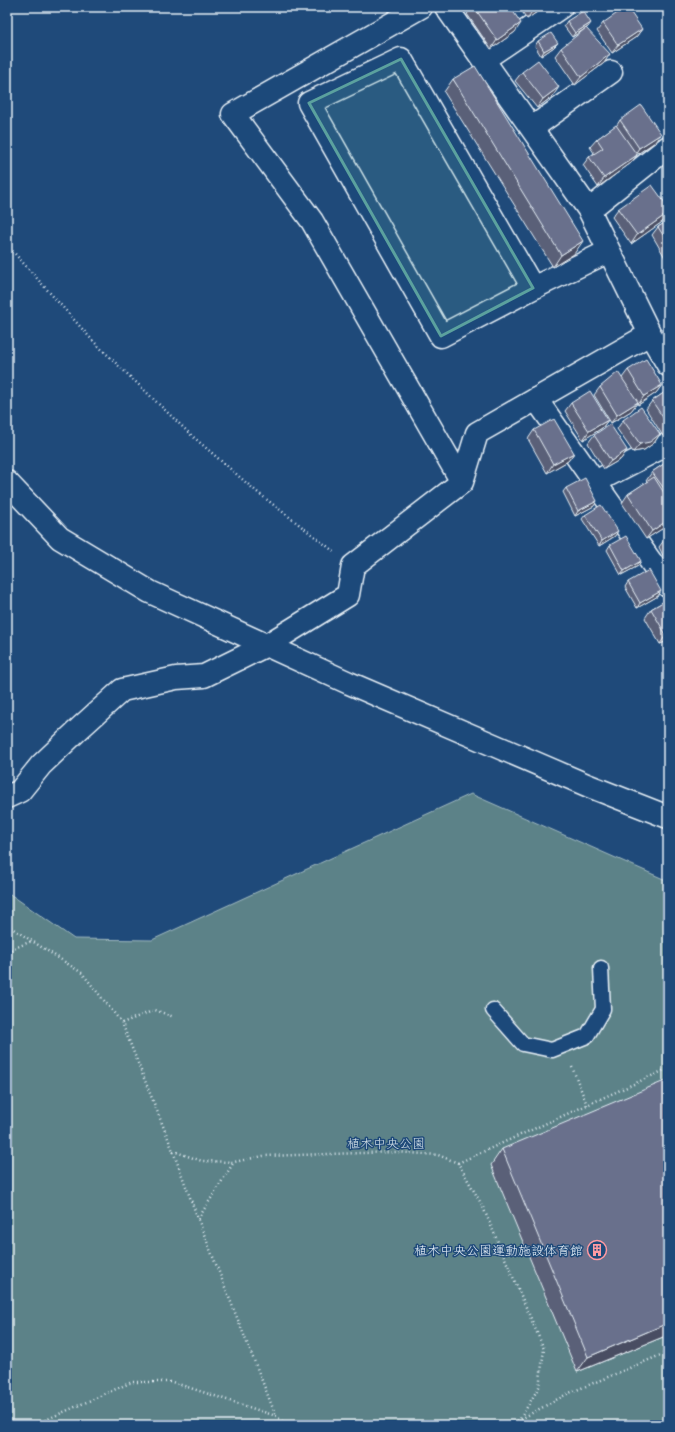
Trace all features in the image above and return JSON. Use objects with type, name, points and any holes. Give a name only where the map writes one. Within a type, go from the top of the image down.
[{"type":"street","points":[[421,7],[232,114],[312,221],[462,482]]},
{"type":"street","points":[[446,7],[589,210],[650,334],[668,365]]},
{"type":"street","points":[[483,60],[562,7]]},
{"type":"street","points":[[533,288],[401,59],[309,103],[441,336],[533,288],[609,251]]},
{"type":"street","points":[[532,128],[611,72]]},
{"type":"street","points":[[589,210],[668,147]]},
{"type":"street","points":[[7,797],[20,792],[41,765],[122,690],[176,678],[204,676],[267,645],[348,594],[353,566],[462,482],[476,433],[650,334]]},
{"type":"street","points":[[536,399],[668,586]]},
{"type":"street","points":[[595,482],[668,444]]},
{"type":"street","points":[[7,482],[60,538],[150,592],[349,683],[589,786],[668,817]]},
{"type":"lane","points":[[493,1010],[523,1044],[552,1050],[588,1036],[603,1009],[601,968]]},
{"type":"path","points":[[7,245],[94,342],[190,434],[257,492],[353,566]]},
{"type":"path","points":[[7,925],[82,973],[122,1023],[276,1416]]},
{"type":"path","points":[[7,951],[32,941]]},
{"type":"path","points":[[122,1023],[155,1010],[174,1018]]},
{"type":"path","points":[[572,1067],[587,1105]]},
{"type":"path","points":[[458,1163],[667,1069],[668,1072]]},
{"type":"path","points":[[173,1150],[202,1161],[234,1162],[263,1156],[396,1152],[438,1155],[458,1163],[482,1205],[544,1349],[539,1387],[520,1419]]},
{"type":"path","points":[[198,1220],[234,1162]]},
{"type":"path","points":[[511,1425],[567,1394],[668,1352]]},
{"type":"path","points":[[34,1425],[40,1424],[132,1382],[172,1382],[276,1416],[287,1425]]},
{"type":"highlighted area","points":[[401,59],[533,288],[441,336],[309,103]]},
{"type":"green space","name":"植木中央公園","points":[[471,794],[668,881],[668,1419],[637,1425],[7,1425],[7,892],[74,939],[152,940]]},
{"type":"building","points":[[474,7],[510,7],[521,23],[497,40]]},
{"type":"building","points":[[626,7],[642,29],[618,45],[603,23]]},
{"type":"building","points":[[583,11],[591,23],[575,33],[567,21]]},
{"type":"building","points":[[586,28],[610,54],[581,77],[561,48]]},
{"type":"building","points":[[551,33],[558,43],[544,51],[538,41]]},
{"type":"building","points":[[538,60],[559,87],[543,99],[522,72]]},
{"type":"building","points":[[475,66],[583,241],[561,255],[453,79]]},
{"type":"building","points":[[641,105],[661,134],[639,148],[620,120]]},
{"type":"building","points":[[616,125],[637,155],[604,178],[589,157],[603,148],[597,139]]},
{"type":"building","points":[[652,185],[668,207],[668,213],[637,235],[618,209]]},
{"type":"building","points":[[668,221],[668,243],[658,227]]},
{"type":"building","points":[[646,359],[662,385],[644,396],[628,370]]},
{"type":"building","points":[[618,372],[638,402],[617,415],[600,387]]},
{"type":"building","points":[[668,390],[668,425],[652,401]]},
{"type":"building","points":[[590,391],[608,420],[589,431],[571,403]]},
{"type":"building","points":[[641,407],[660,434],[650,442],[640,444],[623,420]]},
{"type":"building","points":[[554,419],[574,453],[553,464],[534,430]]},
{"type":"building","points":[[610,424],[627,450],[611,461],[594,435]]},
{"type":"building","points":[[668,461],[668,494],[652,472]]},
{"type":"building","points":[[654,477],[668,499],[668,520],[652,531],[628,494]]},
{"type":"building","points":[[585,478],[597,501],[578,511],[566,488]]},
{"type":"building","points":[[601,505],[618,531],[602,541],[585,515]]},
{"type":"building","points":[[626,536],[641,561],[624,571],[610,545]]},
{"type":"building","points":[[668,537],[668,545],[665,539]]},
{"type":"building","points":[[649,570],[661,591],[640,603],[628,582]]},
{"type":"building","points":[[668,599],[668,634],[666,635],[651,609]]},
{"type":"building","name":"植木中央公園運動施設体育館","points":[[667,1080],[668,1323],[588,1357],[502,1149]]},
{"type":"place","name":"植木中央公園運動施設体育館","points":[[597,1250]]}]
